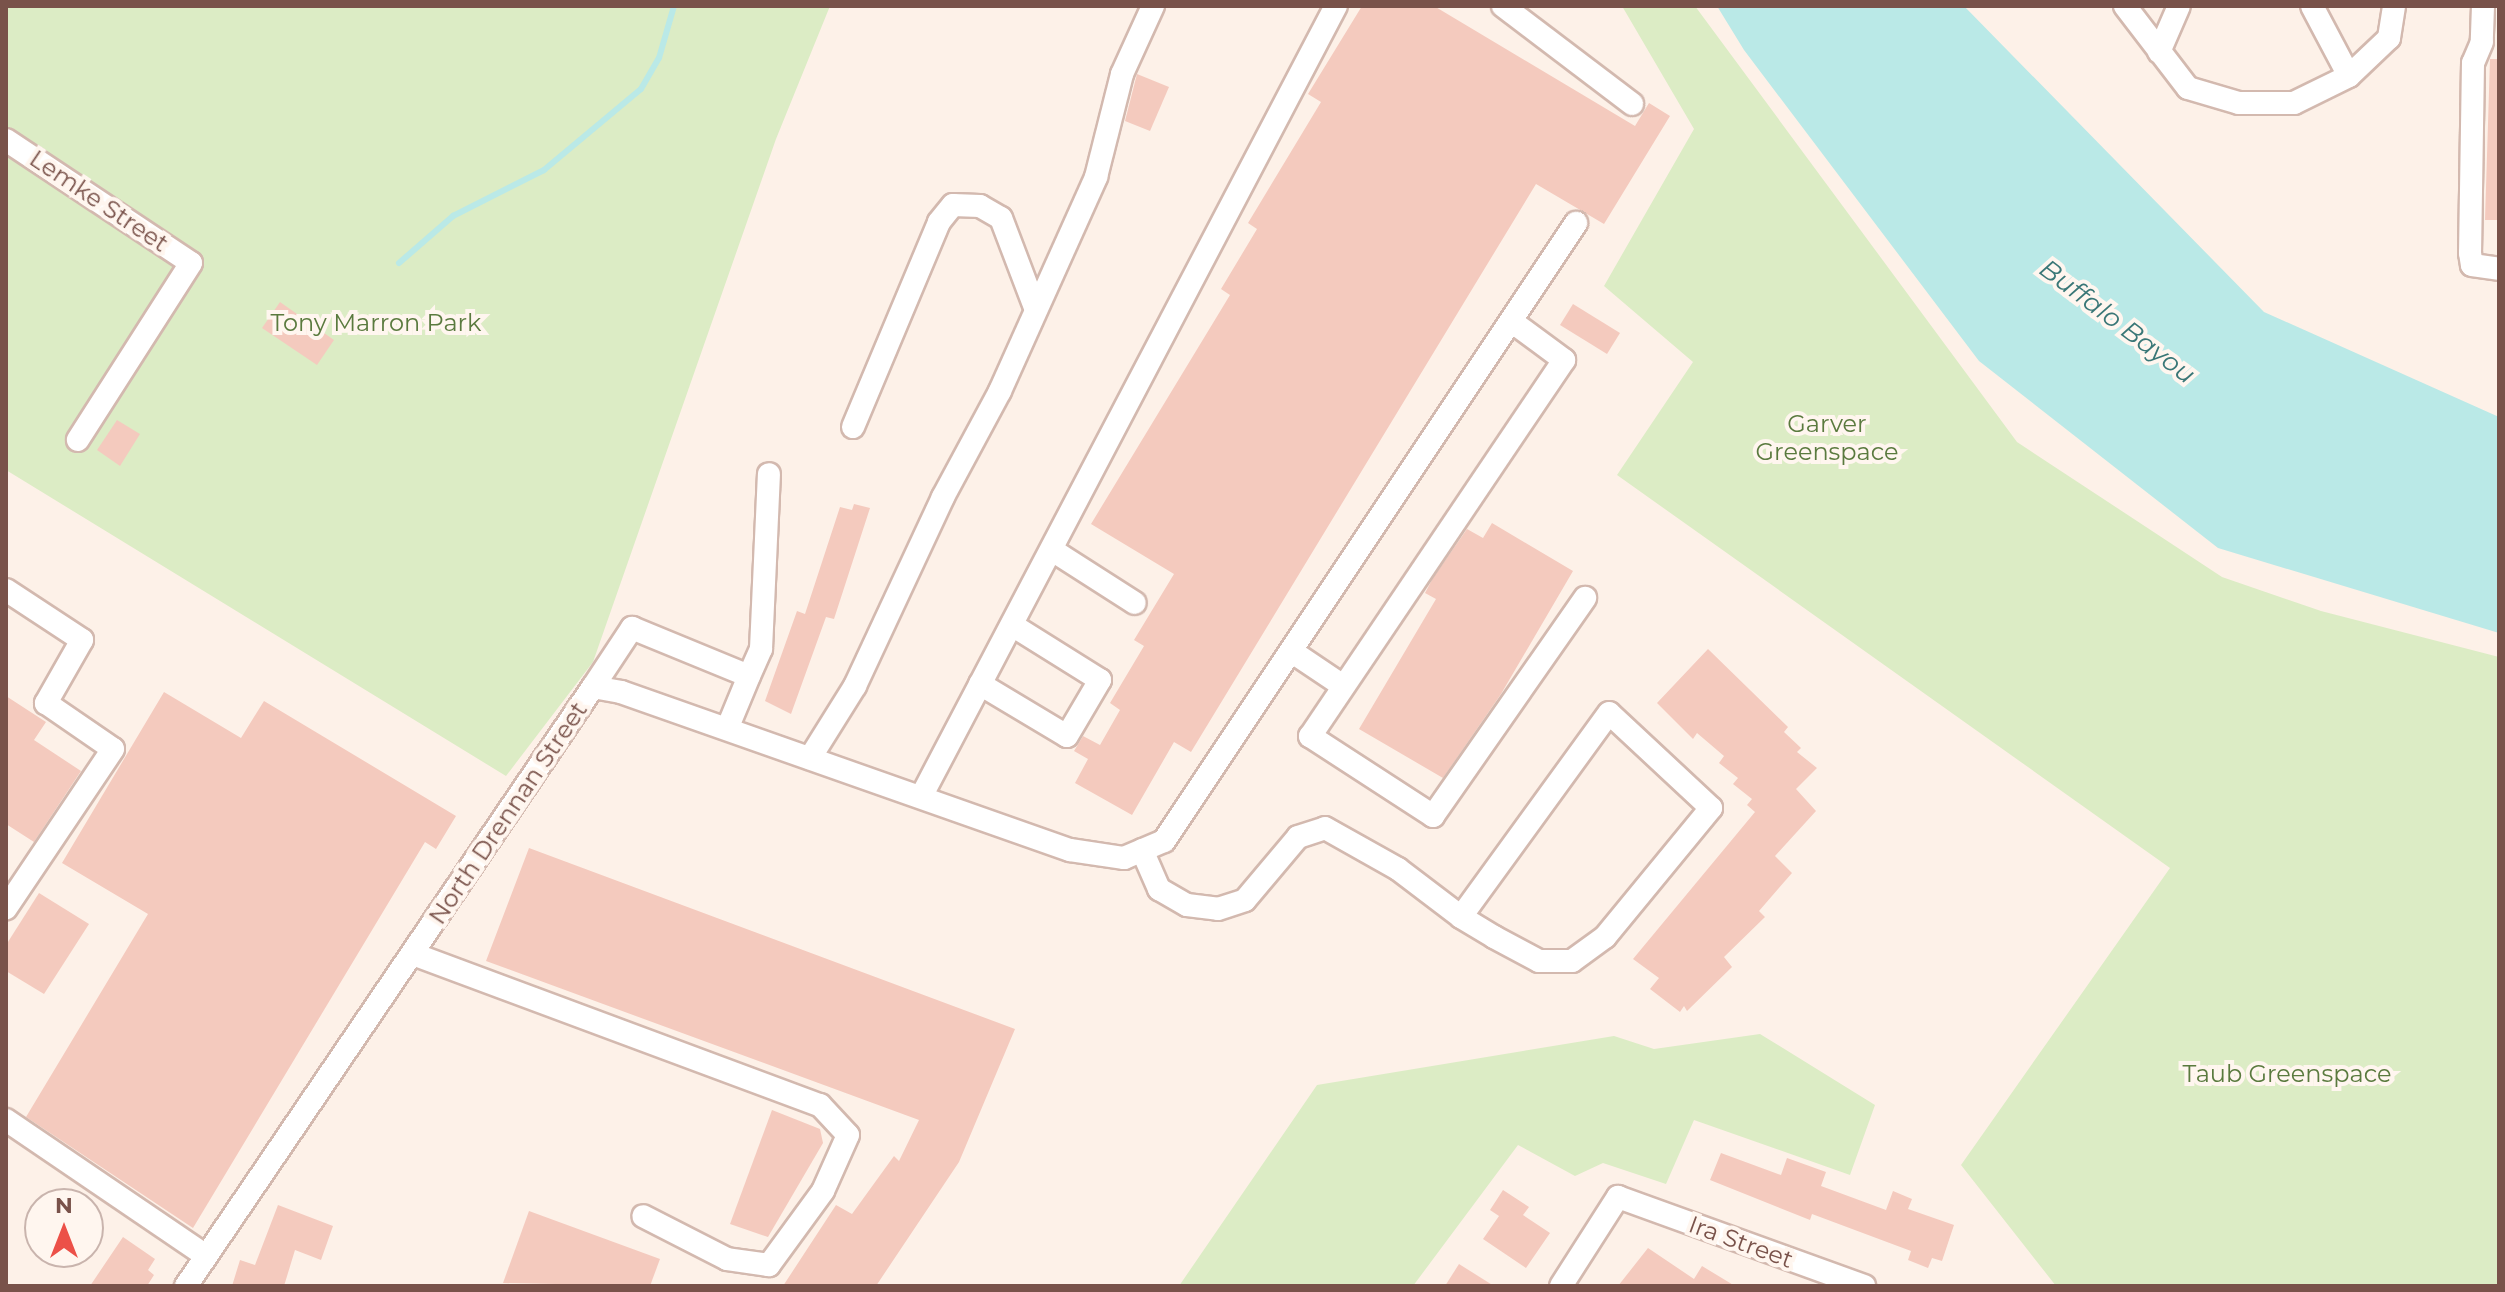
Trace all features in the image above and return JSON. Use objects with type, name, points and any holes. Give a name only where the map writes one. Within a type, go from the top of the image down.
[{"type":"street","points":[[810,758],[855,686],[1036,310],[1096,177],[1122,74],[1153,6]]},
{"type":"street","points":[[921,797],[1336,6]]},
{"type":"street","points":[[1503,6],[1632,104]]},
{"type":"street","points":[[2125,6],[2188,88],[2239,103],[2294,103],[2349,76],[2389,38],[2394,6]]},
{"type":"street","points":[[2159,52],[2179,6]]},
{"type":"street","points":[[2312,6],[2349,76]]},
{"type":"street","points":[[2483,6],[2482,42],[2473,63],[2470,253],[2472,265],[2499,269]]},
{"type":"street","name":"Lemke Street","points":[[6,140],[191,263],[78,440]]},
{"type":"street","points":[[853,427],[939,222],[953,205],[980,206],[1001,218],[1036,310]]},
{"type":"street","points":[[1343,686],[1291,651],[1576,223]]},
{"type":"street","points":[[1511,321],[1564,360],[1310,736],[1433,816],[1585,598]]},
{"type":"street","points":[[727,729],[761,649],[769,474]]},
{"type":"street","points":[[1052,550],[1135,603]]},
{"type":"street","points":[[6,590],[82,640],[46,703],[113,749],[6,908]]},
{"type":"street","points":[[980,684],[1067,736],[1100,680],[1012,625]]},
{"type":"street","points":[[593,687],[632,628],[749,676]]},
{"type":"street","name":"North Drennan Street","points":[[186,1286],[593,687],[727,729],[1070,850],[1124,858],[1164,841],[1291,651]]},
{"type":"street","points":[[1142,850],[1159,889],[1187,905],[1218,909],[1245,900],[1298,837],[1325,828],[1398,869],[1461,917],[1539,961],[1572,961],[1605,937],[1711,808],[1609,713],[1461,917]]},
{"type":"street","points":[[413,954],[820,1105],[848,1135],[823,1191],[769,1265],[727,1259],[643,1216]]},
{"type":"street","points":[[6,1120],[206,1256]]},
{"type":"street","name":"Ira Street","points":[[1561,1286],[1618,1197],[1831,1281],[1864,1286]]},
{"type":"green space","name":"Tony Marron Park","points":[[6,6],[830,6],[776,139],[593,662],[506,776],[6,470]]},
{"type":"green space","points":[[1622,6],[1695,6],[2017,442],[2222,577],[2321,611],[2499,657],[2499,1286],[2056,1286],[1961,1165],[2170,868],[1617,475],[1693,362],[1604,286],[1694,129]]},
{"type":"green space","points":[[1760,1034],[1875,1105],[1850,1175],[1694,1120],[1666,1184],[1603,1163],[1575,1176],[1518,1145],[1413,1286],[1179,1286],[1317,1085],[1614,1036],[1654,1049]]},
{"type":"water","name":"Buffalo Bayou","points":[[1717,6],[1964,6],[2264,312],[2499,417],[2499,633],[2218,548],[1979,361],[1744,50]]},
{"type":"building","points":[[1362,6],[1434,6],[1635,126],[1649,103],[1670,116],[1604,224],[1536,184],[1191,752],[1174,742],[1132,815],[1075,783],[1088,759],[1074,751],[1083,736],[1100,745],[1120,710],[1110,703],[1144,646],[1134,640],[1174,574],[1091,524],[1230,295],[1221,289],[1257,229],[1248,223],[1321,102],[1308,94]]},
{"type":"building","points":[[2490,59],[2499,59],[2499,220],[2485,220]]},
{"type":"building","points":[[1137,74],[1169,87],[1150,131],[1125,121]]},
{"type":"building","points":[[280,302],[334,340],[317,365],[262,328]]},
{"type":"building","points":[[1573,304],[1620,333],[1607,354],[1560,325]]},
{"type":"building","points":[[117,420],[140,434],[120,466],[97,450]]},
{"type":"building","points":[[854,504],[870,508],[834,619],[826,617],[791,714],[765,701],[797,611],[805,614],[840,507],[852,510]]},
{"type":"building","points":[[1492,523],[1573,571],[1501,694],[1443,778],[1359,729],[1436,599],[1425,593],[1433,578],[1467,529],[1483,538]]},
{"type":"building","points":[[1708,649],[1788,727],[1784,732],[1801,748],[1797,752],[1817,768],[1796,789],[1816,811],[1775,856],[1792,873],[1759,911],[1765,917],[1724,957],[1732,967],[1687,1011],[1684,1006],[1680,1012],[1650,989],[1659,978],[1633,959],[1755,812],[1747,805],[1752,799],[1733,784],[1738,778],[1719,763],[1724,756],[1697,733],[1693,739],[1657,703]]},
{"type":"building","points":[[164,692],[241,738],[264,701],[456,816],[436,849],[425,842],[193,1228],[26,1117],[148,914],[62,863]]},
{"type":"building","points":[[6,696],[46,722],[34,740],[81,771],[34,842],[6,824]]},
{"type":"building","points":[[529,848],[1015,1029],[959,1162],[876,1286],[783,1286],[836,1205],[852,1214],[894,1156],[899,1161],[919,1120],[486,961]]},
{"type":"building","points":[[39,893],[89,924],[44,994],[6,971],[6,945]]},
{"type":"building","points":[[772,1110],[820,1129],[823,1143],[768,1237],[730,1224]]},
{"type":"building","points":[[1721,1153],[1781,1175],[1787,1158],[1826,1172],[1821,1186],[1886,1210],[1893,1191],[1912,1199],[1908,1209],[1954,1225],[1942,1261],[1932,1258],[1928,1268],[1908,1260],[1911,1251],[1812,1214],[1810,1220],[1710,1180]]},
{"type":"building","points":[[1503,1190],[1529,1207],[1523,1215],[1550,1233],[1526,1268],[1483,1239],[1499,1216],[1490,1210]]},
{"type":"building","points":[[278,1205],[333,1226],[321,1260],[295,1250],[284,1286],[232,1286],[240,1260],[255,1265]]},
{"type":"building","points":[[529,1211],[660,1259],[650,1286],[503,1283]]},
{"type":"building","points":[[123,1237],[155,1259],[148,1270],[154,1275],[147,1286],[90,1286]]},
{"type":"building","points":[[1648,1248],[1694,1279],[1702,1266],[1735,1286],[1618,1286]]},
{"type":"building","points":[[1459,1264],[1494,1286],[1445,1286]]},
{"type":"waterway","points":[[399,263],[453,216],[544,170],[641,89],[659,58],[674,6]]},
{"type":"park label","name":"Garver Greenspace","points":[[1827,438]]},
{"type":"park label","name":"Taub Greenspace","points":[[2287,1074]]}]
